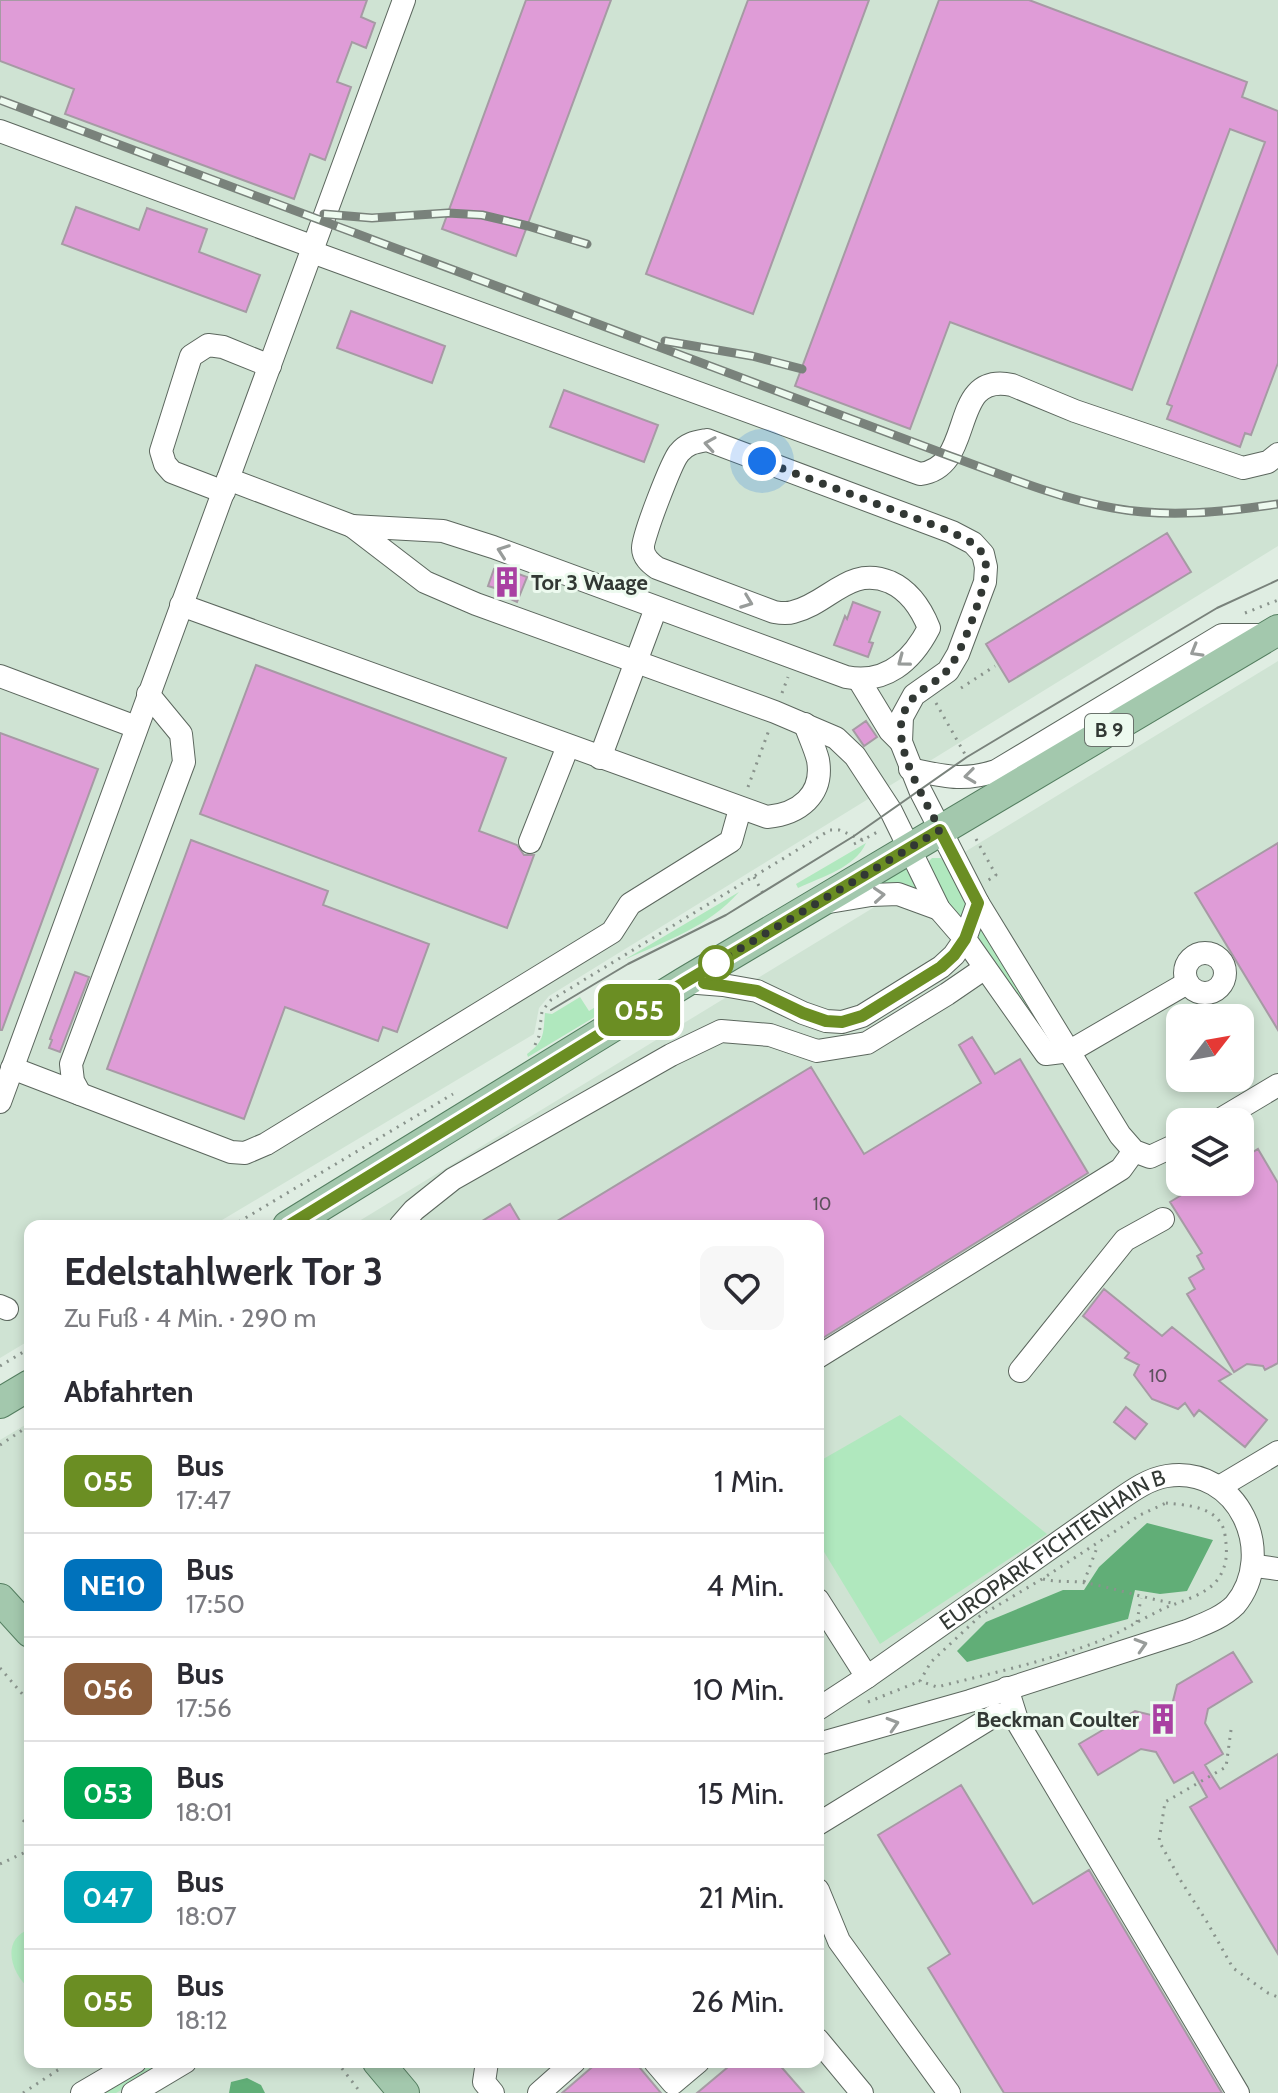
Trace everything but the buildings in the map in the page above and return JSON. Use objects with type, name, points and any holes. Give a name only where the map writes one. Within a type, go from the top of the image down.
[{"type":"main road","name":"B 9","points":[[298,1220],[816,904],[903,835],[951,823],[1274,632]]},
{"type":"main road","points":[[1,1599],[24,1625]]},
{"type":"main road","points":[[383,2068],[404,2093]]},
{"type":"street","points":[[0,1102],[404,0]]},
{"type":"street","points":[[0,131],[920,474],[938,468],[950,456],[973,396],[988,384],[1001,383],[1243,468],[1268,462],[1278,454]]},
{"type":"street","points":[[270,366],[223,347],[208,345],[191,356],[161,451],[165,464],[172,472],[352,526],[443,531],[846,677],[859,680],[877,677],[901,664],[918,649],[929,628],[921,608],[899,586],[875,576],[855,579],[791,613],[774,612],[657,568],[647,560],[642,547],[669,470],[680,452],[691,442],[707,440],[952,532],[973,543],[983,554],[985,582],[958,654],[948,671],[914,695],[902,717],[901,742],[910,769],[951,823],[978,903],[1120,1135],[1134,1151],[1150,1157],[1166,1150]]},
{"type":"street","points":[[352,526],[425,582],[479,605],[775,712],[836,738],[855,756],[903,835],[939,909],[965,939],[1046,1054],[1070,1051],[1187,983]]},
{"type":"street","points":[[181,605],[767,817],[783,816],[797,810],[812,795],[819,775],[805,724]]},
{"type":"street","points":[[600,758],[656,608]]},
{"type":"street","points":[[910,769],[960,778],[996,771],[1222,635],[1274,632]]},
{"type":"street","points":[[0,676],[136,727]]},
{"type":"street","points":[[859,680],[890,731],[901,742]]},
{"type":"street","points":[[80,1094],[73,1081],[71,1064],[184,762],[181,734],[148,694]]},
{"type":"street","points":[[530,842],[568,746]]},
{"type":"street","points":[[12,1068],[231,1152],[245,1153],[280,1136],[612,932],[630,904],[731,841],[740,809]]},
{"type":"street","points":[[816,904],[898,894],[939,909]]},
{"type":"street","points":[[685,982],[757,991],[803,1013],[826,1021],[842,1022],[862,1016],[941,967],[965,939],[978,903]]},
{"type":"street","points":[[405,1220],[453,1179],[671,1055],[721,1031],[770,1035],[817,1051],[867,1043],[985,968]]},
{"type":"street","points":[[1239,1108],[1278,1085]]},
{"type":"street","points":[[824,1353],[1121,1169],[1134,1151]]},
{"type":"street","points":[[1020,1371],[1125,1240],[1163,1219]]},
{"type":"street","points":[[824,1743],[867,1732],[1187,1631],[1219,1617],[1237,1603],[1267,1567],[1251,1522],[1239,1503],[1221,1486],[1278,1452]]},
{"type":"street","name":"EUROPARK FICHTENHAIN B","points":[[824,1705],[1143,1484],[1165,1476],[1187,1475],[1221,1486]]},
{"type":"street","points":[[824,1612],[858,1683]]},
{"type":"street","points":[[1007,1688],[1018,1723],[1238,2093]]},
{"type":"street","points":[[824,1820],[997,1714]]},
{"type":"street","points":[[824,1905],[839,1941],[949,2093]]},
{"type":"street","points":[[824,2047],[862,2093]]},
{"type":"street","points":[[82,2093],[125,2068]]},
{"type":"street","points":[[133,2093],[175,2068]]},
{"type":"street","points":[[486,2068],[484,2082],[493,2093]]},
{"type":"street","points":[[539,2093],[567,2068]]},
{"type":"street","points":[[660,2068],[673,2083],[691,2068]]},
{"type":"path","points":[[1239,615],[1278,600]]},
{"type":"path","points":[[740,809],[794,659]]},
{"type":"path","points":[[960,689],[995,666]]},
{"type":"path","points":[[926,686],[972,767],[960,778]]},
{"type":"path","points":[[951,823],[996,875],[983,884],[978,903]]},
{"type":"path","points":[[535,1044],[542,1011],[551,1000],[756,878],[830,830],[839,830],[863,840]]},
{"type":"path","points":[[832,834],[839,830]]},
{"type":"path","points":[[854,844],[903,835]]},
{"type":"path","points":[[756,878],[764,895]]},
{"type":"path","points":[[242,1220],[453,1094]]},
{"type":"path","points":[[0,1366],[24,1352]]},
{"type":"path","points":[[0,1445],[24,1429]]},
{"type":"path","points":[[858,1683],[862,1704],[920,1681],[931,1662],[980,1616],[1140,1515],[1166,1503],[1206,1510],[1224,1527],[1228,1555],[1219,1579],[1202,1593],[1066,1653],[937,1687],[920,1681]]},
{"type":"path","points":[[1084,1582],[1099,1542]]},
{"type":"path","points":[[1042,1579],[1084,1582],[1176,1604]]},
{"type":"path","points":[[1137,1623],[1141,1598]]},
{"type":"path","points":[[0,1668],[24,1696]]},
{"type":"path","points":[[1231,1730],[1226,1767],[1165,1802],[1159,1841],[1233,1968],[1278,1997]]},
{"type":"path","points":[[0,1864],[24,1853]]},
{"type":"path","points":[[23,2093],[61,2068]]},
{"type":"path","points":[[342,2068],[361,2093]]},
{"type":"shaded area","points":[[0,0],[1278,0],[1278,546],[549,996],[539,1008],[534,1034],[222,1220],[24,1220],[24,1344],[0,1358]]},
{"type":"shaded area","points":[[1278,661],[1278,2093],[0,2093],[0,1440],[24,1426],[24,2068],[824,2068],[824,1220],[361,1220]]},
{"type":"shaded area","points":[[866,843],[846,865],[798,888],[796,884]]},
{"type":"shaded area","points":[[932,858],[941,858],[962,890],[965,907],[963,928],[936,892],[927,863]]},
{"type":"shaded area","points":[[906,869],[919,892],[884,888],[881,883]]},
{"type":"shaded area","points":[[739,892],[700,924],[624,960]]},
{"type":"shaded area","points":[[980,922],[1039,1018],[1032,1024],[972,941]]},
{"type":"shaded area","points":[[633,984],[603,1012],[528,1057],[527,1054],[542,1036],[545,1013],[552,1014],[580,997],[589,1011]]},
{"type":"shaded area","points":[[900,1415],[1047,1534],[880,1644],[824,1552],[824,1459]]},
{"type":"shaded area","points":[[1147,1523],[1213,1540],[1187,1591],[1160,1594],[1135,1590],[1128,1619],[967,1662],[957,1651],[986,1622],[1063,1590],[1084,1590],[1099,1567]]},
{"type":"shaded area","points":[[24,1932],[24,1984],[12,1957],[15,1940]]},
{"type":"shaded area","points":[[141,2068],[158,2068],[116,2093],[100,2093]]},
{"type":"shaded area","points":[[247,2078],[261,2085],[265,2093],[229,2093],[231,2082]]},
{"type":"tram line","points":[[551,1010],[628,964],[726,915],[854,836],[967,757],[1217,608],[1278,580]]},
{"type":"railway","points":[[0,100],[1051,492],[1092,504],[1154,513],[1216,511],[1278,504]]},
{"type":"railway","points":[[324,214],[372,218],[448,213],[482,215],[587,244]]},
{"type":"railway","points":[[665,341],[752,356],[802,369]]},
{"type":"bus line","name":"055","points":[[298,1220],[685,982],[940,830],[978,903],[965,939],[941,967],[862,1016],[842,1022],[826,1021],[803,1013],[757,991],[704,983]]},
{"type":"place","name":"Tor 3 Waage","points":[[507,582]]},
{"type":"place","name":"Beckman Coulter","points":[[1163,1719]]},
{"type":"route","points":[[716,963],[940,830],[910,769],[901,742],[902,717],[914,695],[948,671],[958,654],[985,582],[983,554],[973,543],[952,532],[762,461]]}]
